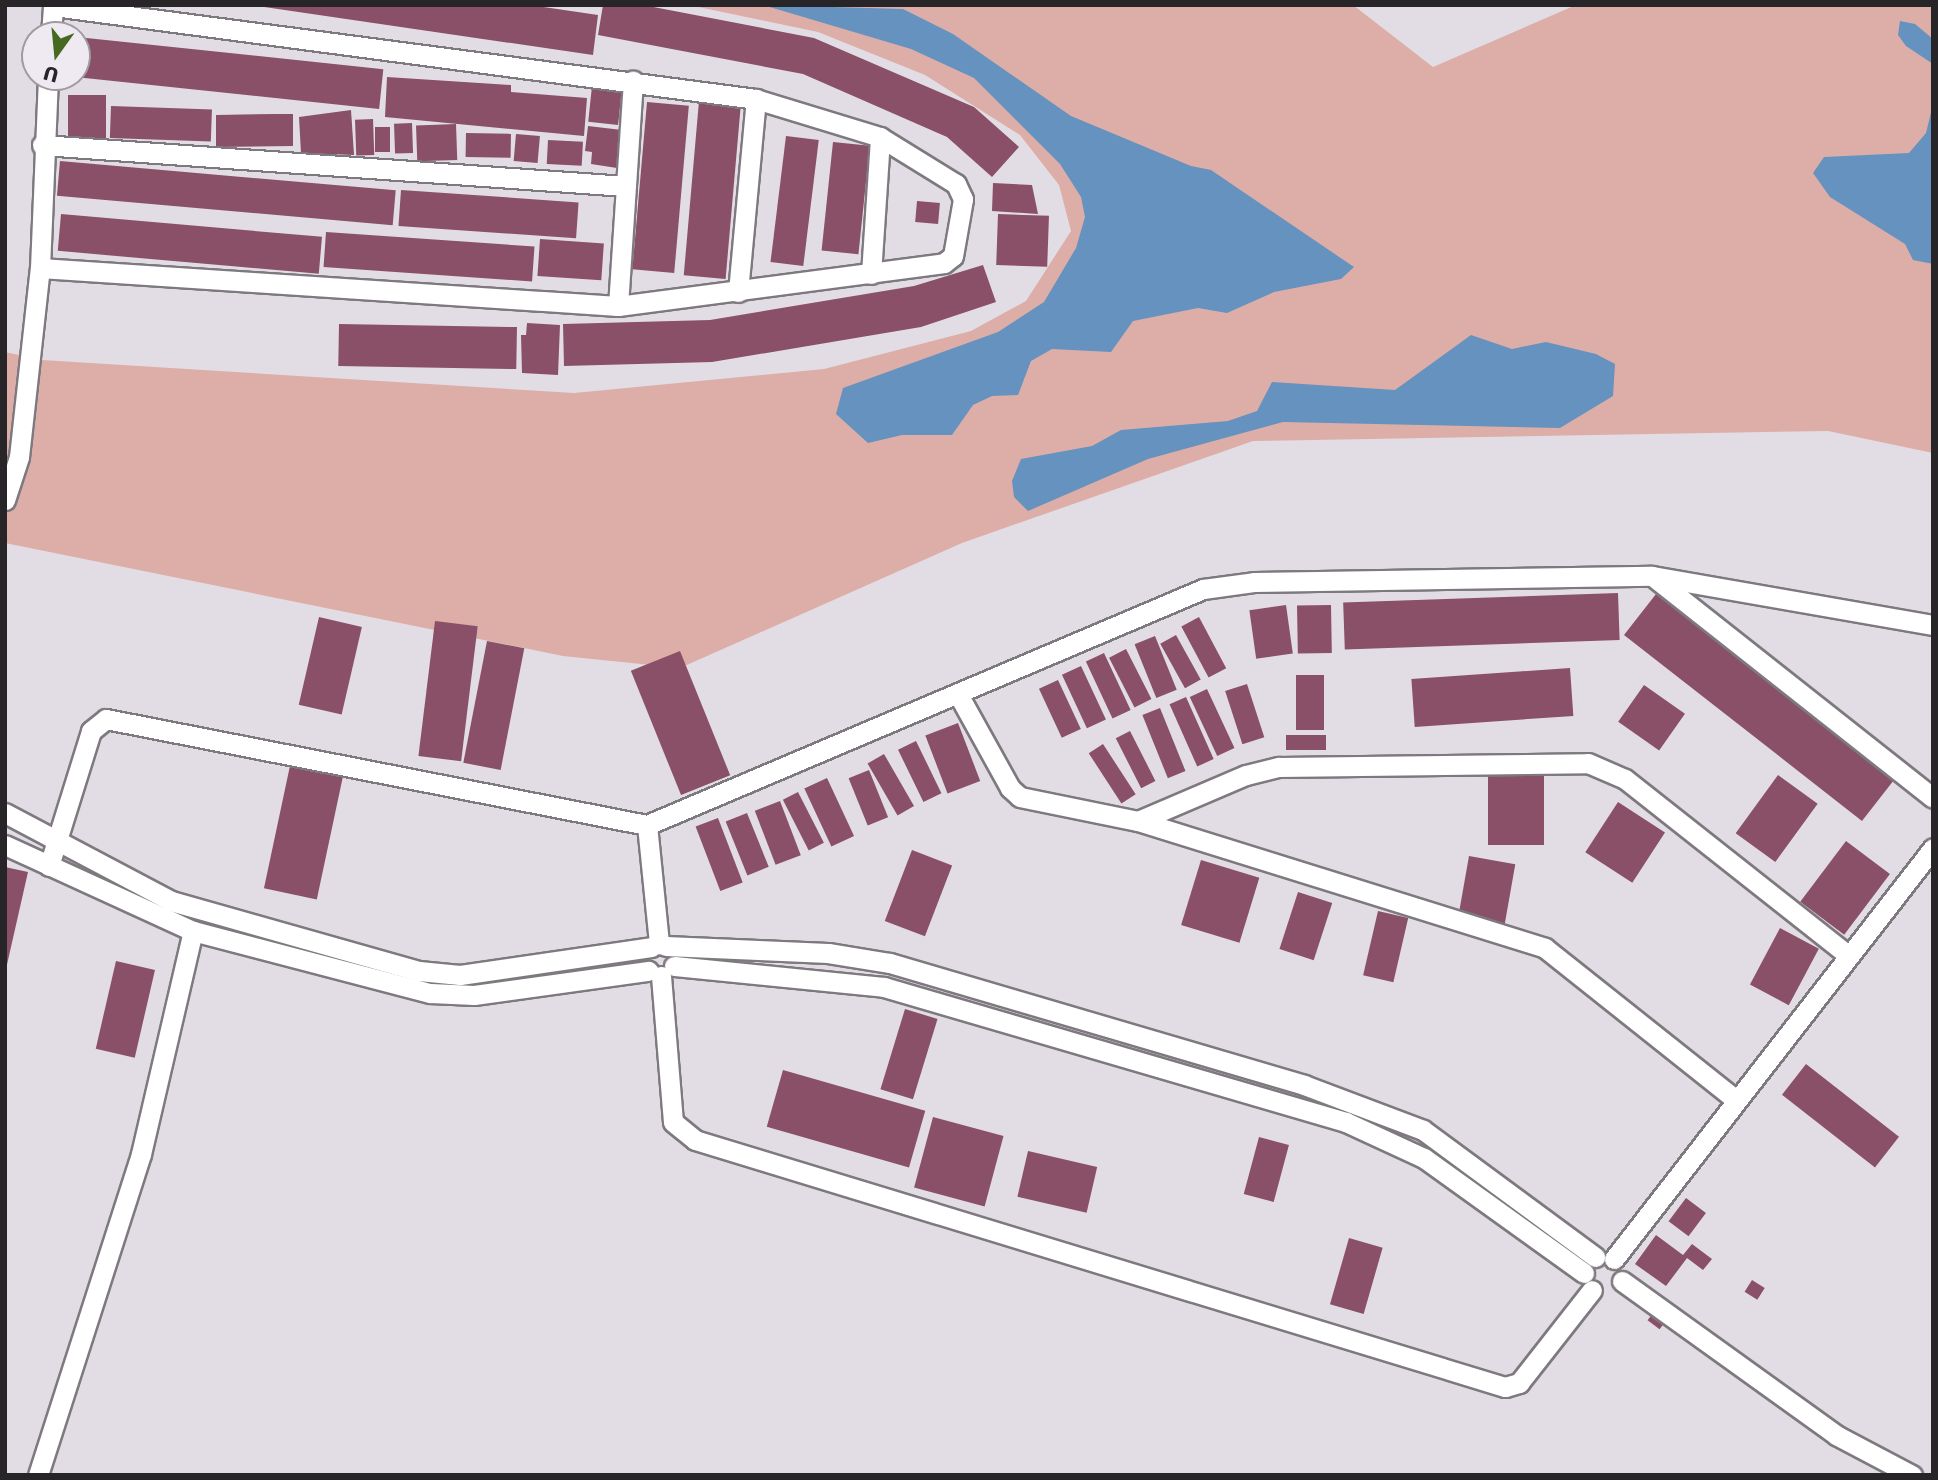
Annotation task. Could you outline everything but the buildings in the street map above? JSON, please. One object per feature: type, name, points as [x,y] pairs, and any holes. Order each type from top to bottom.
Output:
[{"type":"street","points":[[40,268],[618,306],[943,263],[953,256],[963,199],[956,184],[880,137],[756,99],[633,80],[53,6]]},
{"type":"street","points":[[618,306],[633,80]]},
{"type":"street","points":[[5,500],[19,457],[40,268],[42,145],[47,91]]},
{"type":"street","points":[[738,292],[756,99]]},
{"type":"street","points":[[871,274],[880,137]]},
{"type":"street","points":[[42,145],[626,186]]},
{"type":"street","points":[[1652,576],[1933,798]]},
{"type":"street","points":[[49,866],[91,731],[106,719],[647,825],[1203,589],[1254,582],[1652,576],[1933,625]]},
{"type":"street","points":[[958,694],[1010,789],[1020,797],[1138,821],[1545,948],[1736,1100]]},
{"type":"street","points":[[1138,821],[1246,775],[1279,767],[1587,763],[1625,779],[1848,955]]},
{"type":"street","points":[[5,813],[171,901],[419,971],[460,975],[658,946],[828,953],[890,963],[1304,1085],[1423,1130],[1597,1270],[1606,1294],[1622,1281]]},
{"type":"street","points":[[647,825],[658,946]]},
{"type":"street","points":[[5,845],[193,931],[430,993],[474,995],[661,971],[884,986],[1346,1122],[1392,1141],[1465,1184],[1597,1270],[1622,1281],[1836,1434],[1912,1475]]},
{"type":"street","points":[[658,946],[673,952],[661,971],[673,1122],[695,1140],[1505,1387],[1518,1383],[1597,1270],[1736,1100],[1933,848]]},
{"type":"street","points":[[38,1475],[141,1154],[193,931]]},
{"type":"street","points":[[658,946],[645,956],[661,971]]},
{"type":"street","points":[[1131,1059],[1138,1037]]},
{"type":"shaded area","points":[[689,5],[1353,5],[1433,67],[1576,5],[1933,5],[1933,453],[1828,431],[1253,441],[962,543],[680,668],[563,656],[5,543],[5,352],[42,360],[574,393],[824,369],[971,331],[1026,301],[1071,231],[1059,185],[1020,135],[925,75],[818,32]]},
{"type":"water","points":[[763,5],[903,9],[953,34],[1071,116],[1191,166],[1211,170],[1354,267],[1341,279],[1274,292],[1227,313],[1198,308],[1133,321],[1111,352],[1052,349],[1031,361],[1018,395],[992,396],[973,405],[952,435],[902,435],[868,443],[836,414],[843,388],[998,332],[1044,302],[1076,248],[1085,217],[1081,197],[1060,164],[974,78],[911,49]]},
{"type":"water","points":[[1900,21],[1915,24],[1933,39],[1933,64],[1906,46],[1898,35]]},
{"type":"water","points":[[1933,104],[1933,264],[1913,260],[1905,244],[1830,197],[1813,173],[1824,157],[1909,153],[1926,133]]},
{"type":"water","points":[[1471,335],[1512,349],[1546,342],[1596,354],[1615,364],[1613,396],[1560,428],[1283,422],[1148,459],[1028,511],[1014,497],[1012,481],[1021,459],[1092,446],[1121,430],[1228,421],[1257,411],[1272,382],[1395,390]]}]
